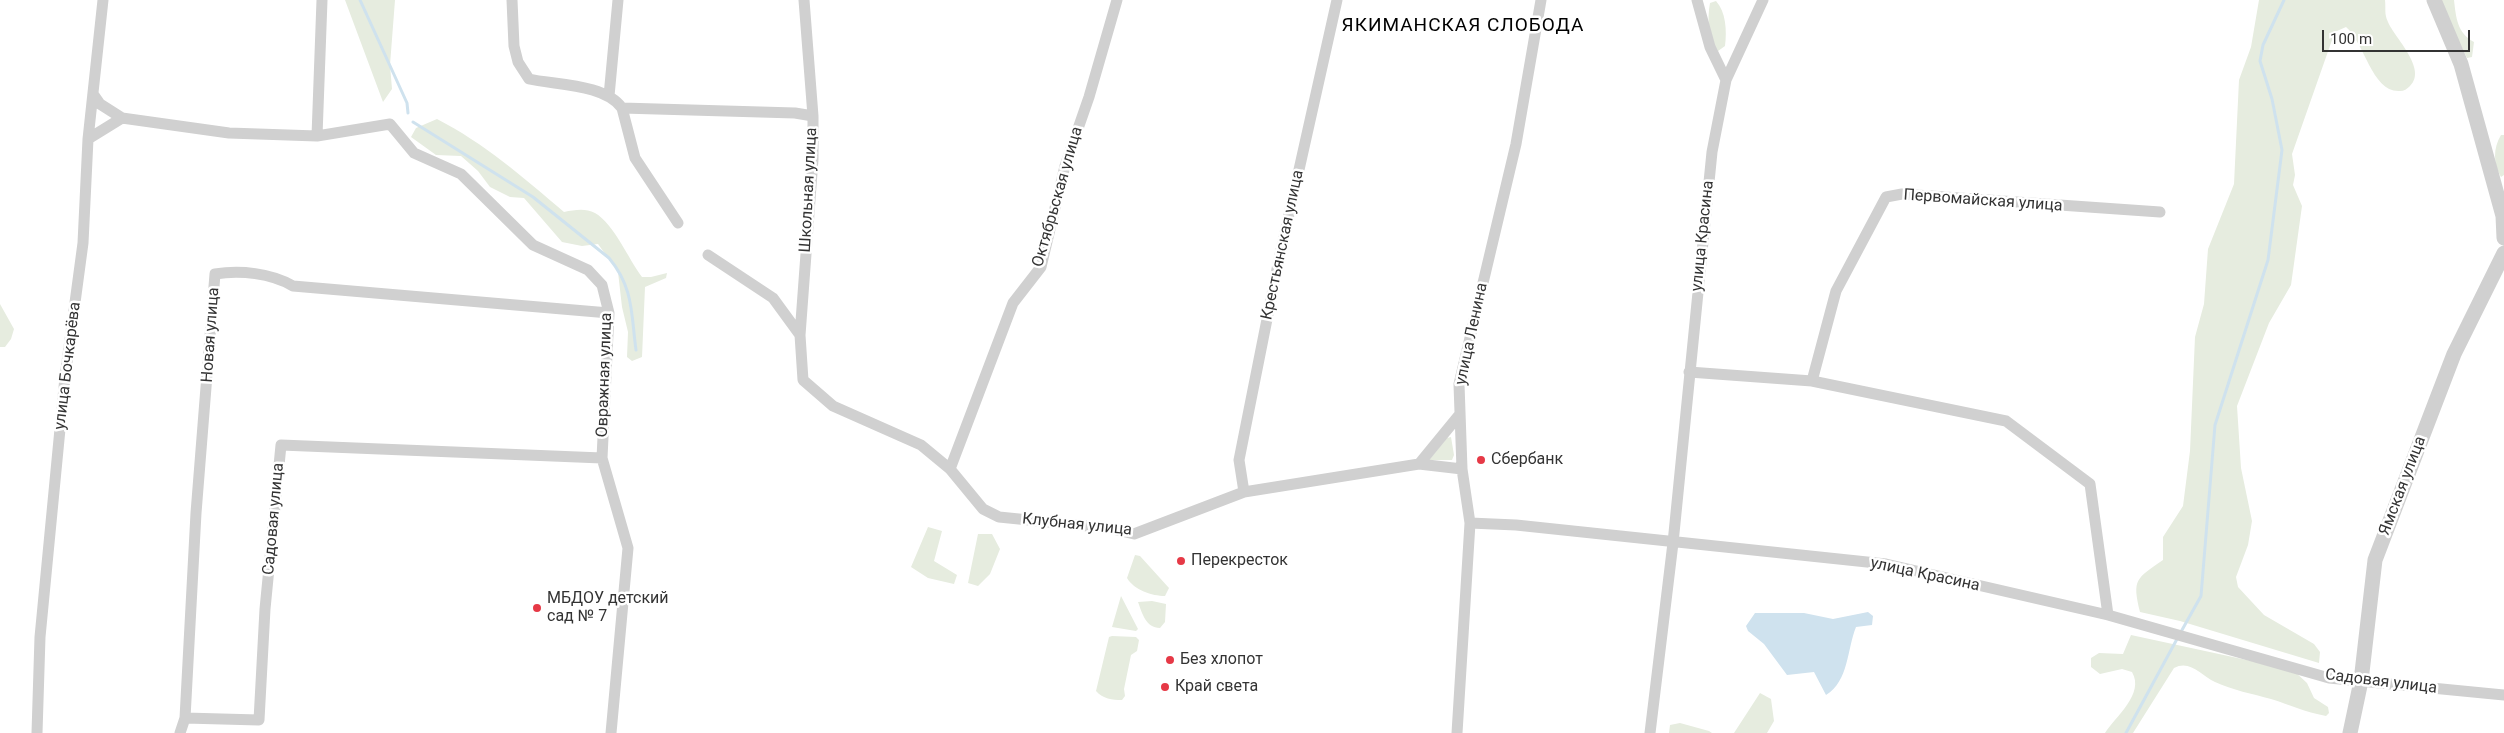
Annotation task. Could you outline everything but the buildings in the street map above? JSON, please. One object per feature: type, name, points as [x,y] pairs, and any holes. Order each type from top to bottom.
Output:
[{"type":"street","name":"улица Бочкарёва","points":[[37,733],[40,638],[65,377],[83,244],[88,139],[103,0]]},
{"type":"street","points":[[93,94],[100,104],[122,118],[230,133],[317,136],[322,0]]},
{"type":"street","points":[[512,0],[516,54],[518,62],[529,79],[553,84],[567,84],[609,96],[622,108],[635,158],[678,223]]},
{"type":"street","points":[[609,96],[618,0]]},
{"type":"street","name":"Школьная улица","points":[[803,380],[800,335],[813,159],[813,116],[804,0]]},
{"type":"street","name":"Октябрьская улица","points":[[950,469],[1013,303],[1041,267],[1065,166],[1117,0]]},
{"type":"street","name":"Крестьянская улица","points":[[1244,492],[1240,460],[1279,259],[1337,0]]},
{"type":"street","name":"улица Ленина","points":[[1457,733],[1470,524],[1462,469],[1459,384],[1516,144],[1541,0]]},
{"type":"street","points":[[1697,0],[1710,47],[1726,80]]},
{"type":"street","name":"улица Красина","points":[[1650,733],[1673,543],[1712,152],[1726,80],[1763,0]]},
{"type":"street","points":[[2434,0],[2461,64],[2503,216],[2504,238]]},
{"type":"street","points":[[622,108],[795,113],[813,116]]},
{"type":"street","points":[[88,139],[122,118]]},
{"type":"street","name":"Овражная улица","points":[[317,136],[390,124],[414,153],[461,174],[534,244],[588,270],[602,285],[609,313],[602,458],[628,548],[611,733]]},
{"type":"street","name":"Первомайская улица","points":[[1812,381],[1836,291],[1886,197],[1902,194],[2160,212]]},
{"type":"street","name":"Ямская улица","points":[[2350,733],[2362,681],[2375,560],[2454,354],[2504,253]]},
{"type":"street","points":[[708,255],[773,298],[800,335]]},
{"type":"street","name":"Новая улица","points":[[180,733],[185,718],[196,513],[216,274],[235,271],[285,281],[293,286],[609,313]]},
{"type":"street","points":[[1689,372],[1812,381],[2006,421],[2060,459],[2090,484],[2108,615]]},
{"type":"street","name":"Клубная улица","points":[[803,380],[833,406],[921,446],[950,469],[983,509],[999,517],[1108,528],[1134,534],[1244,492],[1419,464],[1462,469]]},
{"type":"street","points":[[1419,464],[1460,414]]},
{"type":"street","name":"Садовая улица","points":[[185,718],[259,720],[265,609],[281,445],[602,458]]},
{"type":"street","name":"улица Красина","points":[[1470,524],[1516,525],[1886,564],[2108,615],[2173,633]]},
{"type":"street","name":"Садовая улица","points":[[2173,633],[2329,678],[2504,695]]},
{"type":"shaded area","points":[[345,0],[395,0],[390,65],[392,89],[383,102]]},
{"type":"shaded area","points":[[2259,0],[2385,0],[2387,19],[2413,62],[2415,71],[2414,79],[2408,88],[2401,91],[2390,89],[2382,84],[2376,76],[2353,34],[2346,27],[2337,31],[2332,40],[2292,154],[2295,175],[2293,185],[2302,206],[2291,285],[2269,323],[2237,406],[2241,468],[2252,521],[2248,545],[2236,577],[2238,587],[2264,615],[2314,644],[2320,652],[2319,663],[2180,621],[2140,612],[2136,593],[2138,581],[2142,576],[2163,560],[2163,537],[2183,506],[2190,451],[2195,337],[2204,304],[2208,249],[2234,184],[2239,80],[2251,47]]},
{"type":"shaded area","points":[[2438,0],[2454,0],[2458,24],[2464,34],[2474,42],[2472,57],[2467,58]]},
{"type":"shaded area","points":[[1716,1],[1724,16],[1726,28],[1725,46],[1718,51],[1710,34],[1709,22],[1710,3]]},
{"type":"shaded area","points":[[437,119],[487,150],[564,212],[587,210],[602,218],[609,225],[642,277],[667,273],[666,278],[645,287],[642,357],[632,361],[627,357],[628,332],[622,307],[618,272],[598,244],[582,246],[562,242],[524,198],[510,197],[490,187],[478,171],[461,156],[436,155],[411,137],[416,128]]},
{"type":"shaded area","points":[[2501,135],[2504,135],[2504,175],[2501,177],[2496,167],[2495,151]]},
{"type":"shaded area","points":[[0,304],[14,329],[11,339],[5,347],[0,347]]},
{"type":"shaded area","points":[[1451,437],[1454,455],[1452,460],[1429,460],[1447,438]]},
{"type":"shaded area","points":[[928,527],[942,531],[934,561],[957,575],[954,584],[928,578],[911,567]]},
{"type":"shaded area","points":[[978,534],[992,534],[1000,549],[990,574],[978,586],[968,583]]},
{"type":"shaded area","points":[[1135,555],[1140,556],[1169,588],[1165,596],[1144,592],[1134,586],[1127,578]]},
{"type":"shaded area","points":[[1121,596],[1138,629],[1136,631],[1112,627]]},
{"type":"shaded area","points":[[1152,601],[1166,604],[1165,622],[1160,628],[1148,623],[1138,602]]},
{"type":"shaded area","points":[[2131,635],[2293,670],[2307,683],[2314,698],[2328,707],[2329,713],[2326,716],[2235,690],[2215,682],[2196,669],[2180,666],[2174,668],[2133,733],[2105,733],[2132,697],[2135,689],[2135,680],[2132,672],[2122,669],[2100,674],[2091,667],[2091,658],[2099,653],[2123,654]]},
{"type":"shaded area","points":[[1109,637],[1136,637],[1139,640],[1137,651],[1131,655],[1124,689],[1125,696],[1122,700],[1108,699],[1096,691]]},
{"type":"shaded area","points":[[1760,693],[1771,699],[1774,721],[1767,733],[1734,733]]},
{"type":"shaded area","points":[[1680,723],[1712,733],[1669,733],[1670,725]]},
{"type":"water","points":[[1868,612],[1873,616],[1872,625],[1856,627],[1843,673],[1834,689],[1826,695],[1814,672],[1787,675],[1764,644],[1748,631],[1746,626],[1755,613],[1804,613],[1833,619]]},
{"type":"waterway","points":[[360,0],[407,103],[408,113]]},
{"type":"waterway","points":[[2182,630],[2201,596],[2215,425],[2268,260],[2282,150],[2272,99],[2260,61],[2263,45],[2284,0]]},
{"type":"waterway","points":[[413,122],[533,197],[609,258],[617,269],[627,291],[632,313],[636,350]]},
{"type":"waterway","points":[[2126,733],[2177,639]]},
{"type":"place","name":"Сбербанк","points":[[1481,460]]},
{"type":"place","name":"Перекресток","points":[[1181,561]]},
{"type":"place","name":"МБДОУ детский сад № 7","points":[[537,608]]},
{"type":"place","name":"Без хлопот","points":[[1170,660]]},
{"type":"place","name":"Край света","points":[[1165,687]]},
{"type":"district","name":"ЯКИМАНСКАЯ СЛОБОДА","points":[[1463,26]]}]
